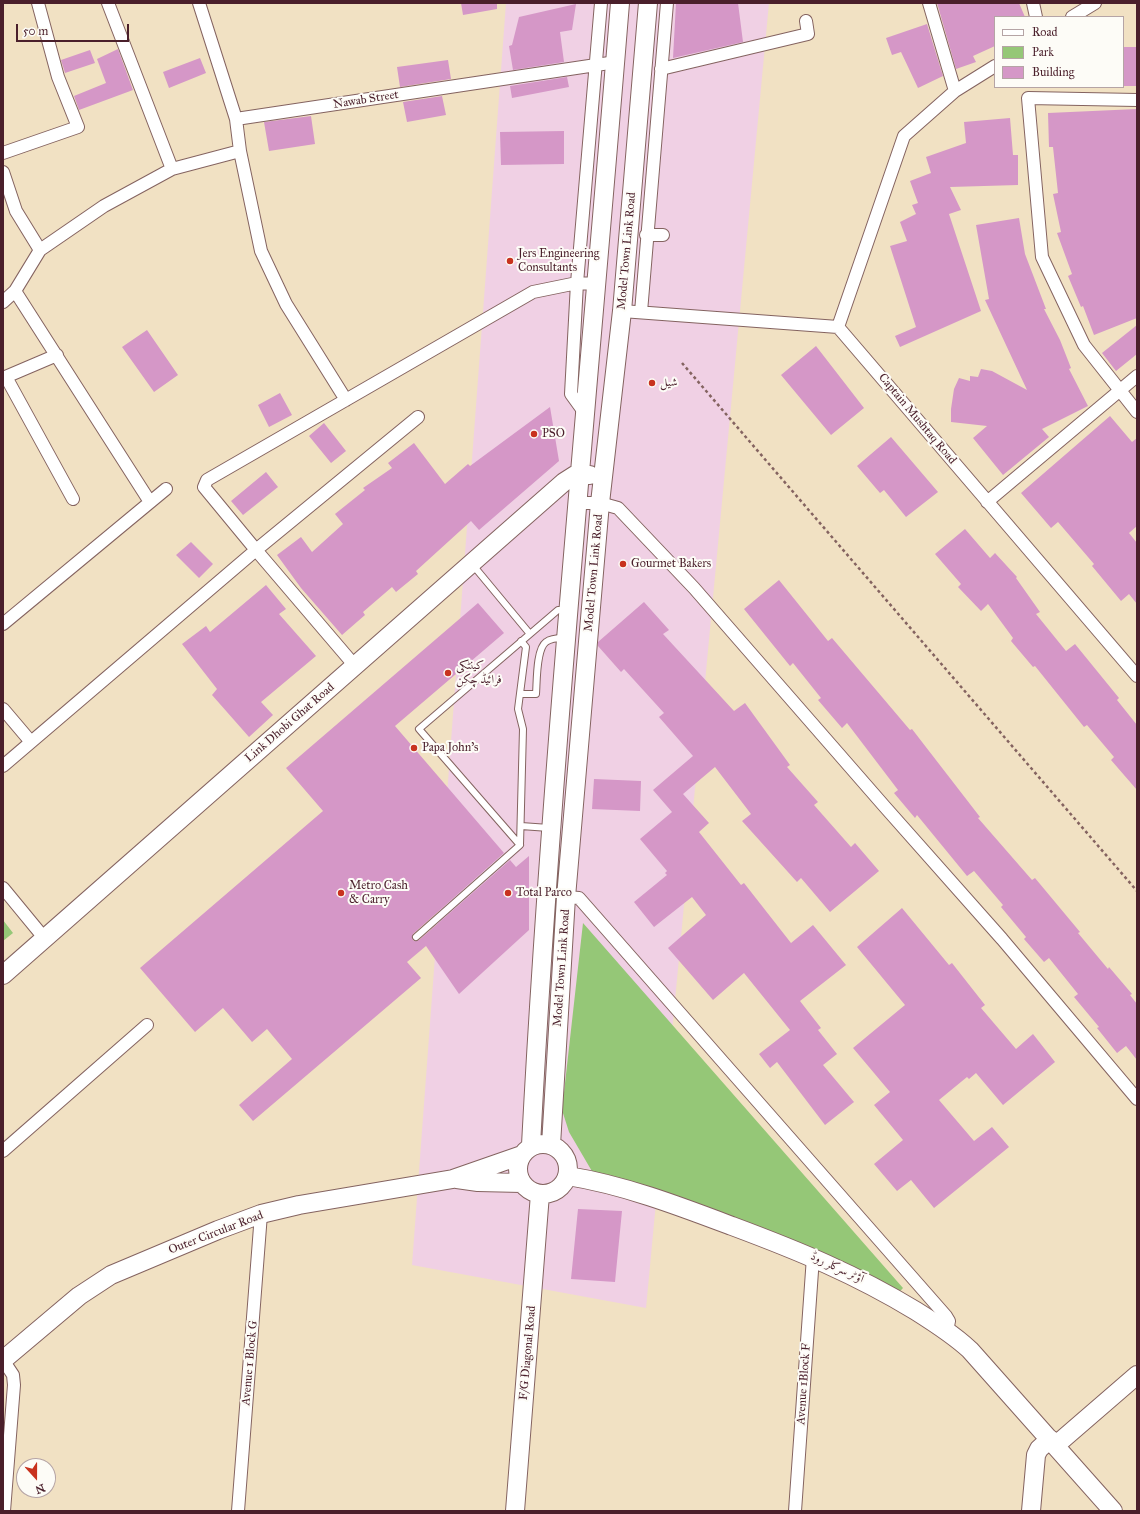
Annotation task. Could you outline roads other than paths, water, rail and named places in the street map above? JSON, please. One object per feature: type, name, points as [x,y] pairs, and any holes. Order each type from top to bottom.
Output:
[{"type":"street","points":[[3,153],[78,127],[58,77],[38,3]]},
{"type":"street","points":[[108,3],[172,169]]},
{"type":"street","points":[[199,3],[236,119],[240,151],[261,251],[286,304],[346,400]]},
{"type":"street","points":[[584,412],[571,394],[577,283],[601,3]]},
{"type":"street","name":"Model Town Link Road","points":[[527,1150],[584,412],[597,284],[620,3]]},
{"type":"street","name":"Model Town Link Road","points":[[551,1145],[566,897],[600,503],[622,311],[648,3]]},
{"type":"street","points":[[641,312],[646,235],[667,3]]},
{"type":"street","points":[[929,3],[955,91]]},
{"type":"street","points":[[1033,3],[1036,16]]},
{"type":"street","points":[[1074,16],[1095,3]]},
{"type":"street","points":[[661,69],[808,34],[806,21]]},
{"type":"street","name":"Nawab Street","points":[[236,119],[616,62]]},
{"type":"street","points":[[622,311],[838,326],[904,136],[955,91],[994,67]]},
{"type":"street","points":[[1137,100],[1028,98],[1042,257],[1084,345],[1137,412]]},
{"type":"street","points":[[3,302],[15,291],[40,250],[104,206],[172,169],[240,151]]},
{"type":"street","points":[[3,172],[16,211],[40,250]]},
{"type":"street","points":[[646,235],[664,235]]},
{"type":"street","points":[[355,666],[204,487],[207,480],[533,292],[577,283],[597,284]]},
{"type":"street","points":[[15,291],[150,502]]},
{"type":"street","name":"Captain Mushtaq Road","points":[[838,326],[1137,676]]},
{"type":"street","points":[[56,354],[4,377],[73,499]]},
{"type":"street","points":[[987,502],[1137,376]]},
{"type":"street","points":[[3,766],[256,550],[418,417]]},
{"type":"street","name":"Link Dhobi Ghat Road","points":[[3,975],[564,482],[575,475],[580,475]]},
{"type":"street","points":[[580,475],[604,476]]},
{"type":"street","points":[[3,624],[166,490]]},
{"type":"street","points":[[577,504],[600,503],[618,508],[694,588],[885,808],[1002,939],[1137,1099]]},
{"type":"street","points":[[3,709],[31,742]]},
{"type":"street","points":[[3,888],[45,939]]},
{"type":"street","points":[[566,897],[579,898],[946,1316],[949,1321],[947,1331]]},
{"type":"street","points":[[3,1151],[147,1025]]},
{"type":"street","points":[[551,1145],[559,1149],[566,1157],[569,1166],[568,1176],[562,1186],[552,1193],[540,1194],[527,1188],[522,1183],[518,1169],[527,1150],[551,1145]]},
{"type":"street","name":"Outer Circular Road","points":[[4,1357],[79,1296],[112,1275],[153,1256],[262,1214],[299,1205],[453,1179],[527,1150]]},
{"type":"street","name":"آؤٹر سرکلر روڈ","points":[[568,1176],[595,1180],[699,1213],[813,1257],[864,1281],[947,1331],[970,1350],[1113,1511]]},
{"type":"street","name":"Outer Circular Road","points":[[453,1179],[478,1182],[522,1183]]},
{"type":"street","name":"F/G Diagonal Road","points":[[515,1511],[540,1194]]},
{"type":"street","name":"Avenue 1 Block G","points":[[238,1511],[262,1214]]},
{"type":"street","name":"Avenue 1Block F","points":[[795,1511],[813,1257]]},
{"type":"street","points":[[4,1357],[13,1375],[14,1385],[4,1511]]},
{"type":"street","points":[[1031,1511],[1036,1454],[1039,1449],[1053,1442],[1137,1375]]},
{"type":"lane","points":[[471,563],[530,634]]},
{"type":"lane","points":[[520,845],[419,729],[558,610],[568,610]]},
{"type":"lane","points":[[520,694],[536,694],[540,648],[546,642],[554,638],[566,638]]},
{"type":"lane","points":[[416,937],[520,845],[523,729],[518,709],[526,647],[521,641]]},
{"type":"lane","points":[[520,826],[551,828]]},
{"type":"place","name":"Jers Engineering Consultants","points":[[510,261]]},
{"type":"place","name":"شیل","points":[[652,383]]},
{"type":"place","name":"PSO","points":[[534,434]]},
{"type":"place","name":"Gourmet Bakers","points":[[623,564]]},
{"type":"place","name":"کینٹکی فرائیڈ چکن","points":[[448,673]]},
{"type":"place","name":"Papa John's","points":[[414,748]]},
{"type":"place","name":"Metro Cash & Carry","points":[[341,893]]},
{"type":"place","name":"Total Parco","points":[[508,893]]}]
